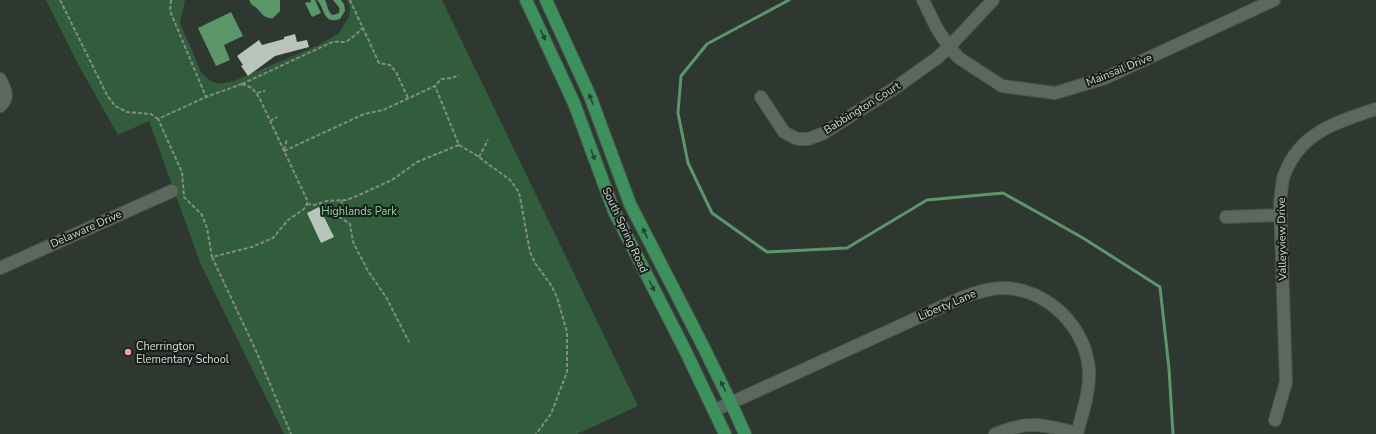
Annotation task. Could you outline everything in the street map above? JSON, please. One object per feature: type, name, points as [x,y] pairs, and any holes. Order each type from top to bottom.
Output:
[{"type":"main road","name":"South Spring Road","points":[[526,0],[574,103],[614,211],[715,410],[725,434]]},
{"type":"main road","name":"South Spring Road","points":[[546,0],[590,96],[630,204],[731,403],[745,434]]},
{"type":"street","name":"Mainsail Drive","points":[[923,0],[936,27],[949,47],[959,58],[1002,86],[1055,93],[1105,78],[1274,0]]},
{"type":"street","name":"Babbington Court","points":[[761,96],[784,132],[796,145],[822,134],[895,88],[949,47],[992,0]]},
{"type":"street","points":[[0,79],[6,91],[6,98],[0,106]]},
{"type":"street","name":"Valleyview Drive","points":[[1275,420],[1286,382],[1280,200],[1284,174],[1296,151],[1313,135],[1334,123],[1376,109]]},
{"type":"street","name":"Delaware Drive","points":[[0,268],[172,191]]},
{"type":"street","points":[[1226,217],[1281,215]]},
{"type":"street","name":"Liberty Lane","points":[[715,410],[961,298],[988,289],[1003,288],[1021,291],[1045,300],[1058,309],[1080,337],[1087,359],[1089,382],[1077,434]]},
{"type":"street","points":[[995,434],[1014,427],[1032,425],[1077,434]]},
{"type":"path","points":[[60,0],[107,95],[115,106],[127,112],[151,114],[158,119],[182,172],[184,197],[202,215],[208,228],[212,257],[257,353],[291,434]]},
{"type":"path","points":[[171,0],[170,11],[206,97]]},
{"type":"path","points":[[350,0],[379,63],[390,65],[396,72],[408,98]]},
{"type":"path","points":[[158,119],[206,97],[242,84],[330,43],[349,40],[363,28]]},
{"type":"path","points":[[284,151],[364,114],[382,110],[434,86],[441,79],[452,78],[459,75]]},
{"type":"path","points":[[212,257],[252,247],[273,238],[288,220],[304,209],[307,204],[307,200],[256,93],[249,86],[242,84]]},
{"type":"path","points":[[434,86],[458,145],[510,180],[519,192],[530,252],[535,263],[551,285],[557,297],[567,332],[567,372],[551,414],[536,434]]},
{"type":"path","points":[[256,93],[265,91]]},
{"type":"path","points":[[270,120],[277,118]]},
{"type":"path","points":[[284,151],[287,139]]},
{"type":"path","points":[[479,158],[488,140]]},
{"type":"path","points":[[307,204],[343,200],[357,196],[392,180],[417,162],[458,145]]},
{"type":"path","points":[[335,214],[343,200]]},
{"type":"path","points":[[319,203],[350,224],[353,242],[368,271],[386,297],[409,342]]},
{"type":"green space","name":"Highlands Park","points":[[46,0],[185,0],[180,23],[202,74],[218,84],[234,81],[321,44],[339,33],[349,17],[350,7],[347,0],[442,0],[638,406],[577,434],[284,434],[201,265],[149,121],[118,135],[79,66]]},
{"type":"shaded area","points":[[249,0],[280,0],[280,11],[273,18],[266,17],[252,5]]},
{"type":"shaded area","points":[[311,0],[315,0],[321,13],[312,17],[305,3],[310,3]]},
{"type":"shaded area","points":[[317,0],[325,0],[331,14],[333,15],[339,13],[339,7],[333,0],[341,0],[344,4],[345,11],[340,19],[330,20],[325,15],[320,3]]},
{"type":"shaded area","points":[[231,12],[243,36],[224,45],[230,60],[216,66],[198,28]]},
{"type":"building","points":[[295,34],[297,42],[307,40],[309,47],[275,56],[248,76],[241,66],[243,65],[237,56],[259,40],[262,45],[284,39],[284,37]]},
{"type":"building","points":[[319,207],[334,237],[321,243],[307,213]]},
{"type":"waterway","points":[[789,0],[707,44],[681,76],[678,113],[688,163],[712,213],[767,252],[847,248],[927,200],[1003,193],[1083,238],[1160,287],[1169,369],[1173,434]]},
{"type":"place","name":"Cherrington Elementary School","points":[[128,352]]}]
